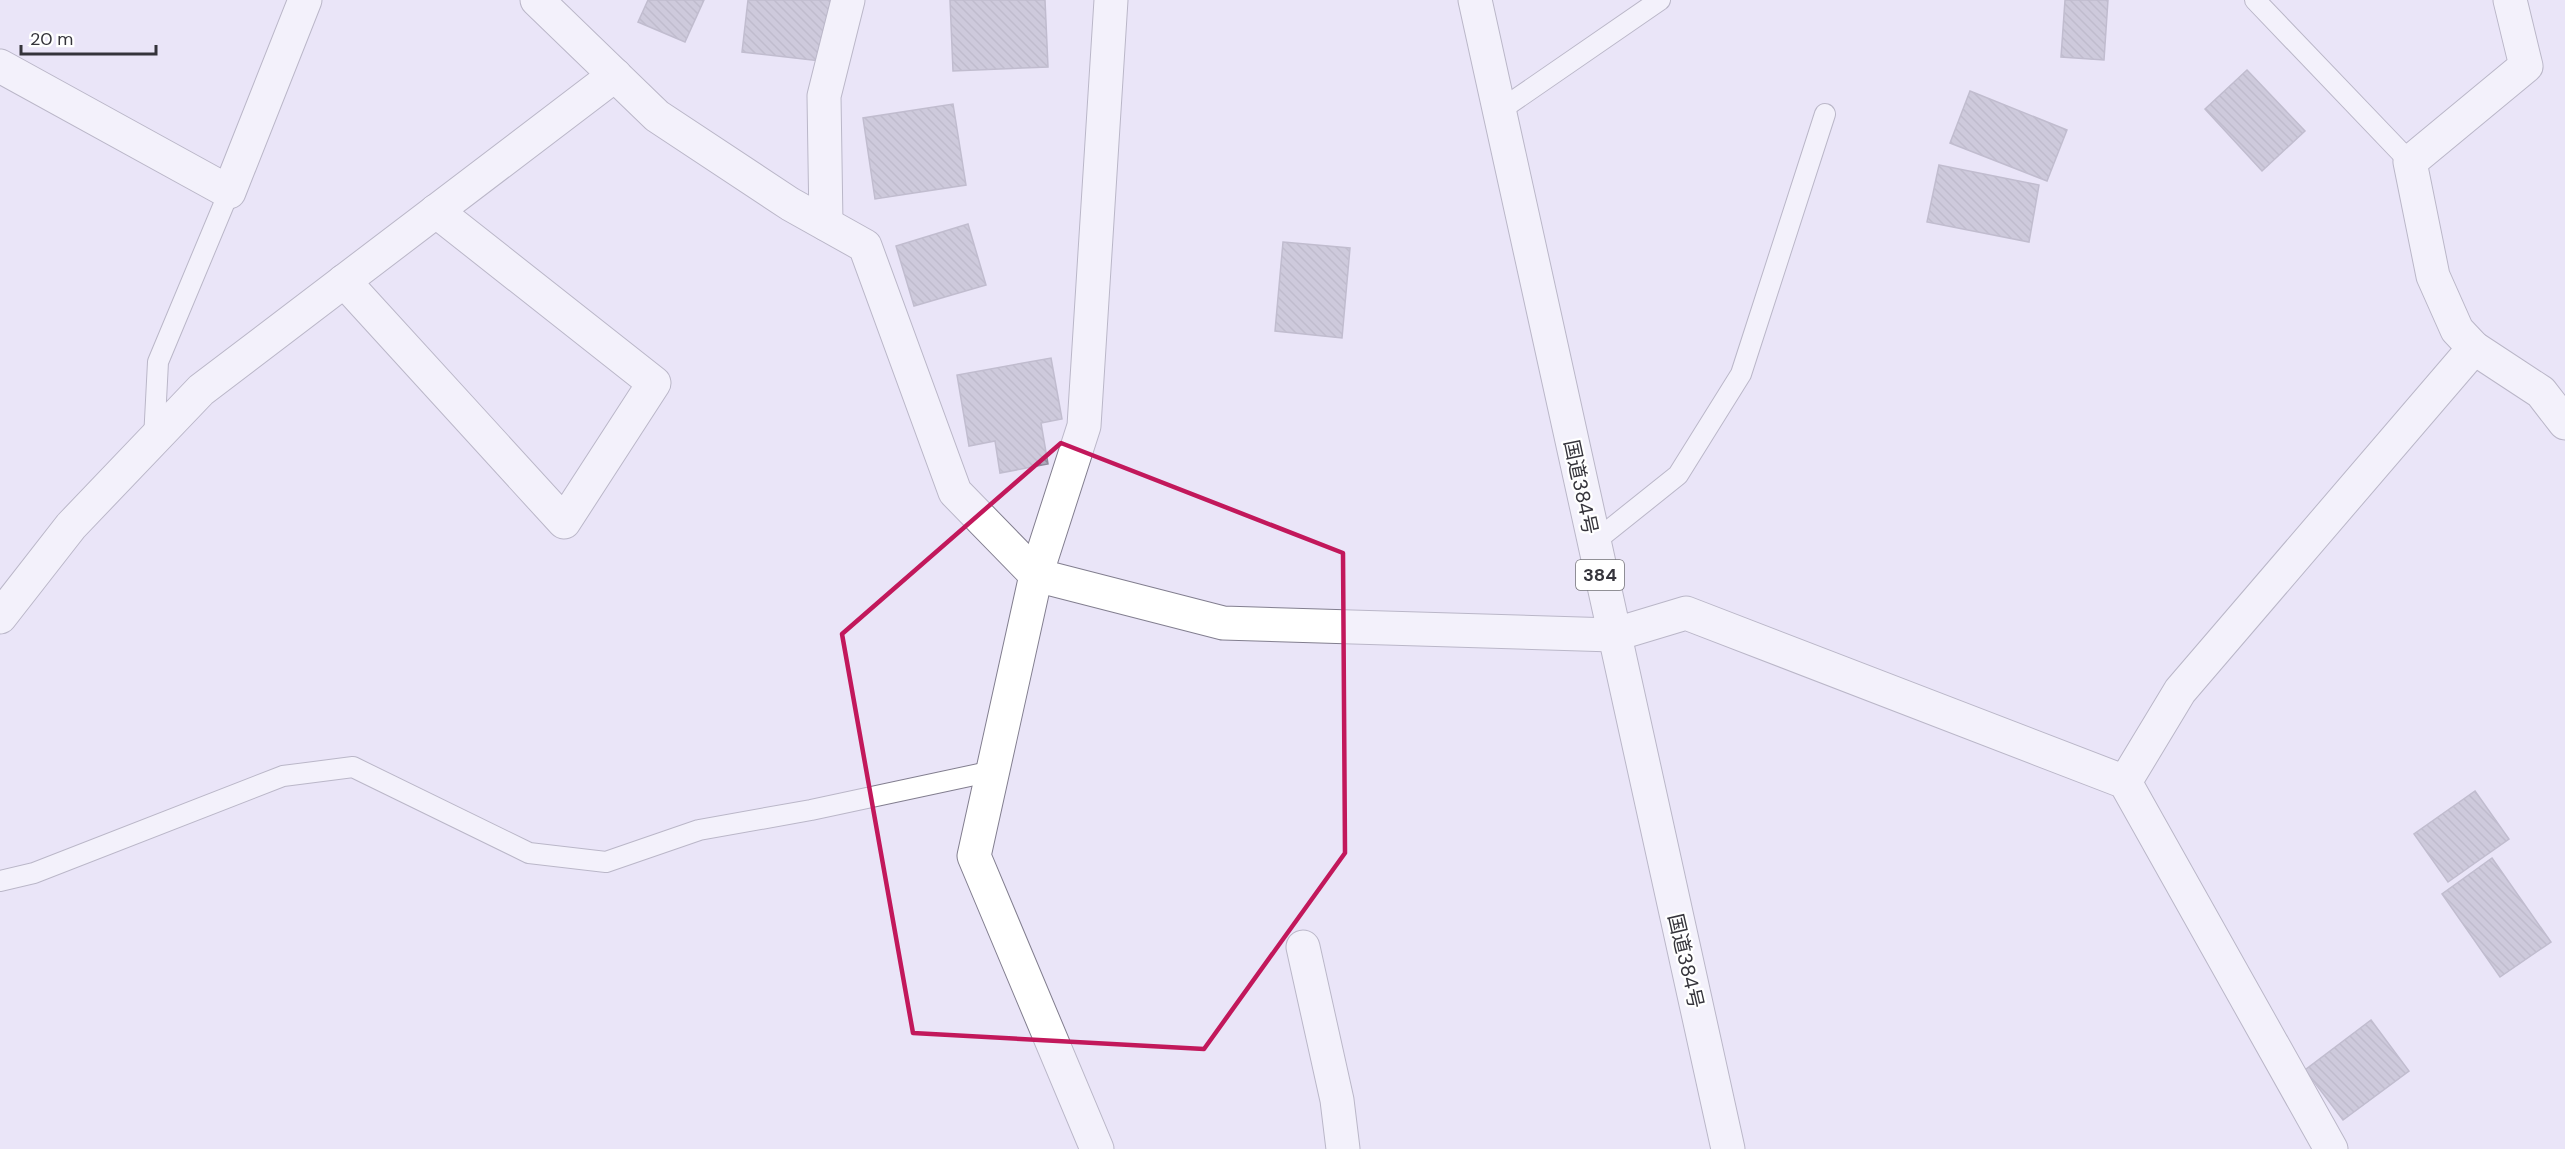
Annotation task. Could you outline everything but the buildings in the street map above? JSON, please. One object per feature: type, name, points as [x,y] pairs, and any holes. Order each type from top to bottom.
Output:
[{"type":"main road","points":[[0,66],[229,192],[305,0]]},
{"type":"main road","points":[[537,0],[657,116],[790,204],[865,246],[955,492],[1036,575],[1223,623],[1613,635],[1686,613],[2125,782],[2331,1149]]},
{"type":"main road","points":[[826,224],[824,96],[848,0]]},
{"type":"main road","points":[[1097,1149],[974,856],[1036,575],[1084,426],[1111,0]]},
{"type":"main road","name":"国道384号","points":[[1475,0],[1728,1149]]},
{"type":"main road","points":[[2510,0],[2526,66],[2410,162],[2433,276],[2457,330],[2474,348],[2541,392],[2565,423]]},
{"type":"main road","points":[[0,617],[71,526],[201,390],[615,75]]},
{"type":"main road","points":[[344,281],[564,522],[654,383],[436,211]]},
{"type":"main road","points":[[2125,782],[2180,691],[2474,348]]},
{"type":"main road","points":[[1303,947],[1337,1100],[1343,1149]]},
{"type":"lane","points":[[1499,111],[1660,0]]},
{"type":"lane","points":[[2255,0],[2410,162]]},
{"type":"lane","points":[[1593,543],[1678,475],[1741,374],[1825,114]]},
{"type":"lane","points":[[154,439],[158,362],[229,192]]},
{"type":"lane","points":[[0,881],[34,873],[283,776],[353,767],[529,853],[606,862],[699,830],[811,810],[993,771]]},
{"type":"highlighted area","points":[[1061,443],[1343,553],[1345,853],[1204,1049],[913,1033],[842,634]]}]
